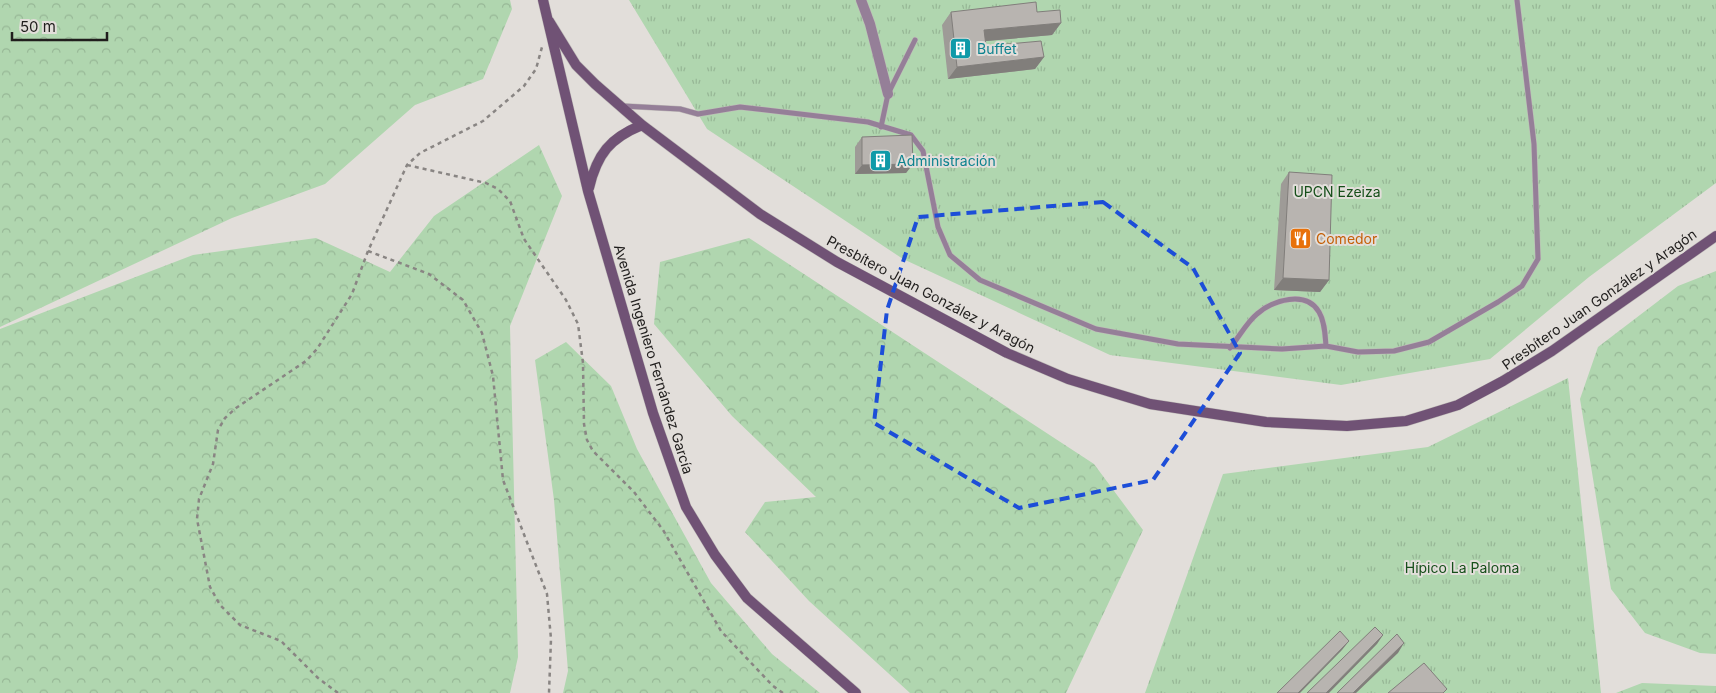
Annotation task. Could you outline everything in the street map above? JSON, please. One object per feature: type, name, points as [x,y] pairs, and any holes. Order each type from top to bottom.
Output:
[{"type":"street","name":"Avenida Ingeniero Fernández García","points":[[543,0],[588,191],[653,413],[686,507],[715,555],[747,598],[856,693]]},
{"type":"street","points":[[861,0],[870,24],[888,94]]},
{"type":"street","name":"Presbítero Juan González y Aragón","points":[[549,21],[576,65],[620,106],[760,214],[837,262],[1007,353],[1068,379],[1150,404],[1266,422],[1347,426],[1406,421],[1458,405],[1503,381],[1552,351],[1716,236]]},
{"type":"street","points":[[588,191],[594,168],[606,148],[624,132],[642,124]]},
{"type":"lane","points":[[620,106],[680,109],[698,114],[740,107],[868,122],[911,135],[923,151],[938,227],[950,255],[980,280],[1096,329],[1178,344],[1282,349],[1326,346],[1358,352],[1394,352],[1429,342],[1459,326],[1522,286],[1538,259],[1534,144],[1517,0]]},
{"type":"lane","points":[[881,126],[888,94],[915,40]]},
{"type":"lane","points":[[1230,348],[1256,314],[1278,301],[1301,299],[1314,305],[1320,313],[1326,346]]},
{"type":"path","points":[[338,693],[318,678],[281,641],[240,625],[220,605],[210,587],[197,519],[199,499],[213,464],[218,430],[225,418],[236,408],[306,361],[317,349],[352,294],[368,251],[407,165],[420,153],[483,121],[524,86],[536,69],[543,45]]},
{"type":"path","points":[[407,165],[486,183],[498,189],[510,201],[524,239],[566,300],[578,324],[583,363],[584,424],[587,440],[593,451],[634,492],[663,530],[721,631],[773,686],[783,693]]},
{"type":"path","points":[[368,251],[429,274],[463,300],[482,333],[493,376],[503,480],[546,594],[551,639],[549,693]]},
{"type":"highlighted area","points":[[1103,202],[1193,268],[1240,353],[1153,480],[1019,508],[874,423],[887,310],[918,217]]},
{"type":"green space","points":[[0,0],[510,0],[512,9],[483,79],[415,105],[325,184],[232,218],[0,327]]},
{"type":"green space","name":"UPCN Ezeiza","points":[[629,0],[1716,0],[1716,183],[1589,277],[1490,359],[1341,385],[1110,355],[903,259],[707,129]]},
{"type":"green space","points":[[539,145],[562,196],[510,326],[518,657],[510,693],[0,693],[0,329],[193,255],[316,238],[390,272],[434,216]]},
{"type":"green space","points":[[749,238],[1094,464],[1143,530],[1066,693],[910,693],[809,601],[745,532],[765,502],[816,497],[732,416],[654,324],[660,262]]},
{"type":"green space","points":[[1716,271],[1716,654],[1700,653],[1645,633],[1611,589],[1580,399],[1598,347],[1678,286]]},
{"type":"green space","points":[[566,342],[611,386],[637,449],[711,583],[772,654],[820,693],[563,693],[568,671],[554,500],[535,360]]},
{"type":"green space","name":"Hípico La Paloma","points":[[1568,378],[1601,693],[1145,693],[1223,474],[1428,447]]},
{"type":"green space","points":[[1642,683],[1716,686],[1716,693],[1616,693]]},
{"type":"building","points":[[1036,2],[1037,12],[1060,10],[1061,23],[984,30],[986,46],[1041,41],[1044,57],[957,67],[951,12]]},
{"type":"building","points":[[912,135],[913,164],[862,165],[862,137]]},
{"type":"building","name":"Comedor","points":[[1289,172],[1332,175],[1329,280],[1283,278]]},
{"type":"building","points":[[1375,627],[1383,635],[1326,693],[1307,693]]},
{"type":"building","points":[[1340,631],[1349,641],[1298,693],[1277,693]]},
{"type":"building","points":[[1397,634],[1404,643],[1353,693],[1337,693]]},
{"type":"building","points":[[1424,663],[1447,689],[1443,693],[1388,693]]},
{"type":"place","name":"Buffet","points":[[961,48]]},
{"type":"place","name":"Administración","points":[[881,160]]},
{"type":"place","name":"Comedor","points":[[1300,238]]}]
